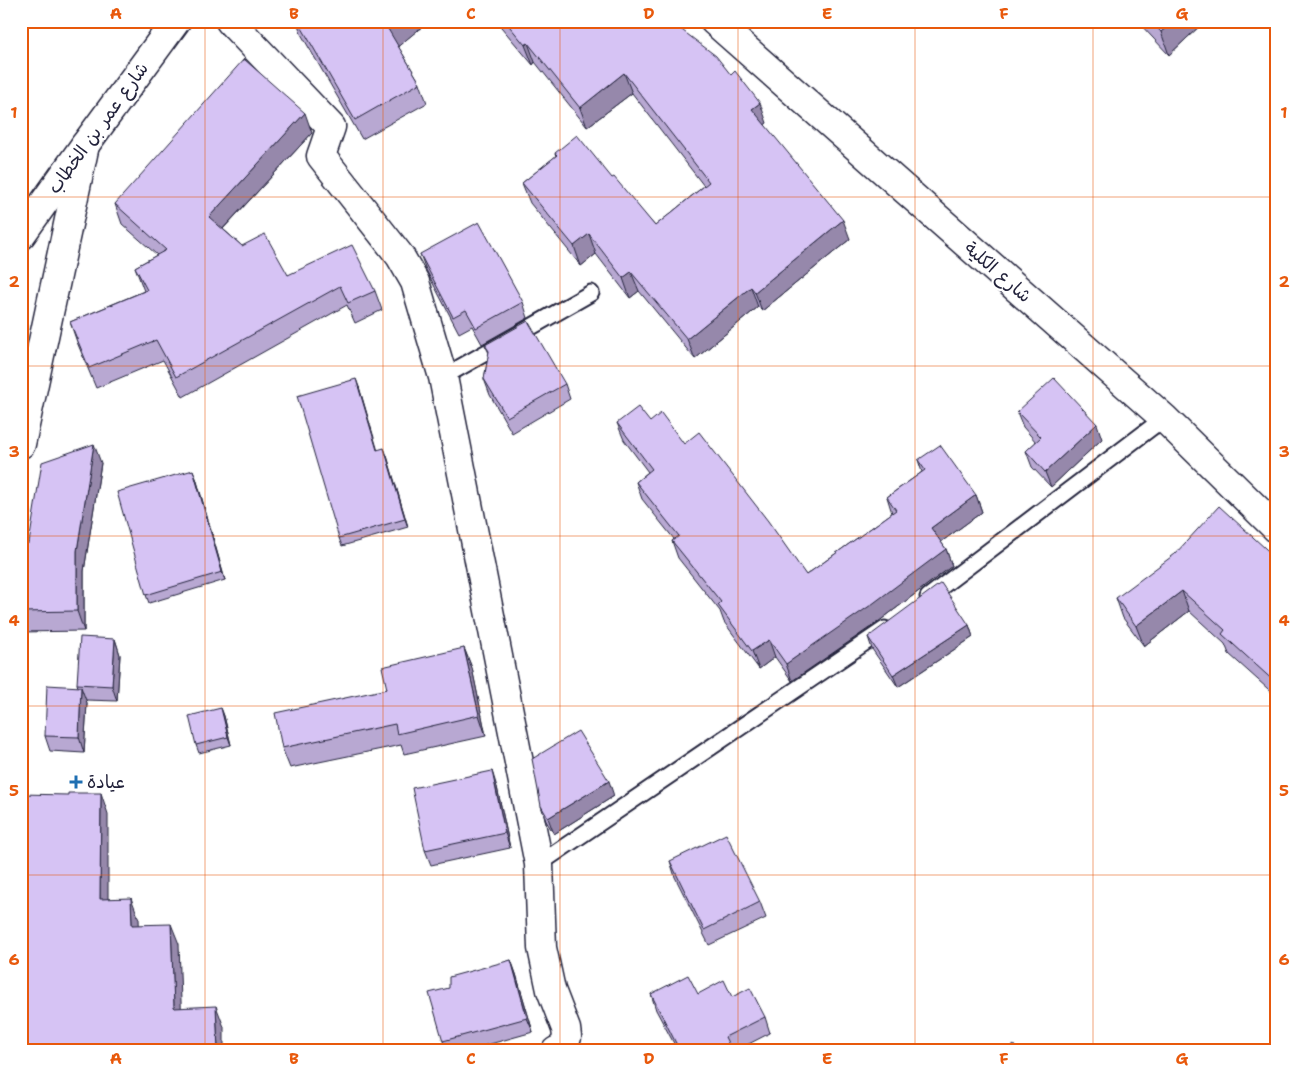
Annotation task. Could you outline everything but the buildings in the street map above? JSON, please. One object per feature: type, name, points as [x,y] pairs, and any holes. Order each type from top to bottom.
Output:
[{"type":"street","name":"شارع عمر بن الخطاب","points":[[21,235],[84,145],[176,21]]},
{"type":"street","points":[[230,21],[331,127],[321,156],[400,256],[416,282],[443,377],[539,864],[542,948],[551,990],[566,1029],[567,1037],[564,1047],[556,1051]]},
{"type":"street","name":"شارع الكلية","points":[[714,21],[1164,418],[1277,529]]},
{"type":"street","points":[[21,444],[84,145]]},
{"type":"lane","points":[[443,377],[591,293]]},
{"type":"lane","points":[[914,607],[1164,418]]},
{"type":"lane","points":[[539,864],[899,619]]},
{"type":"place","name":"عيادة","points":[[76,782]]}]
